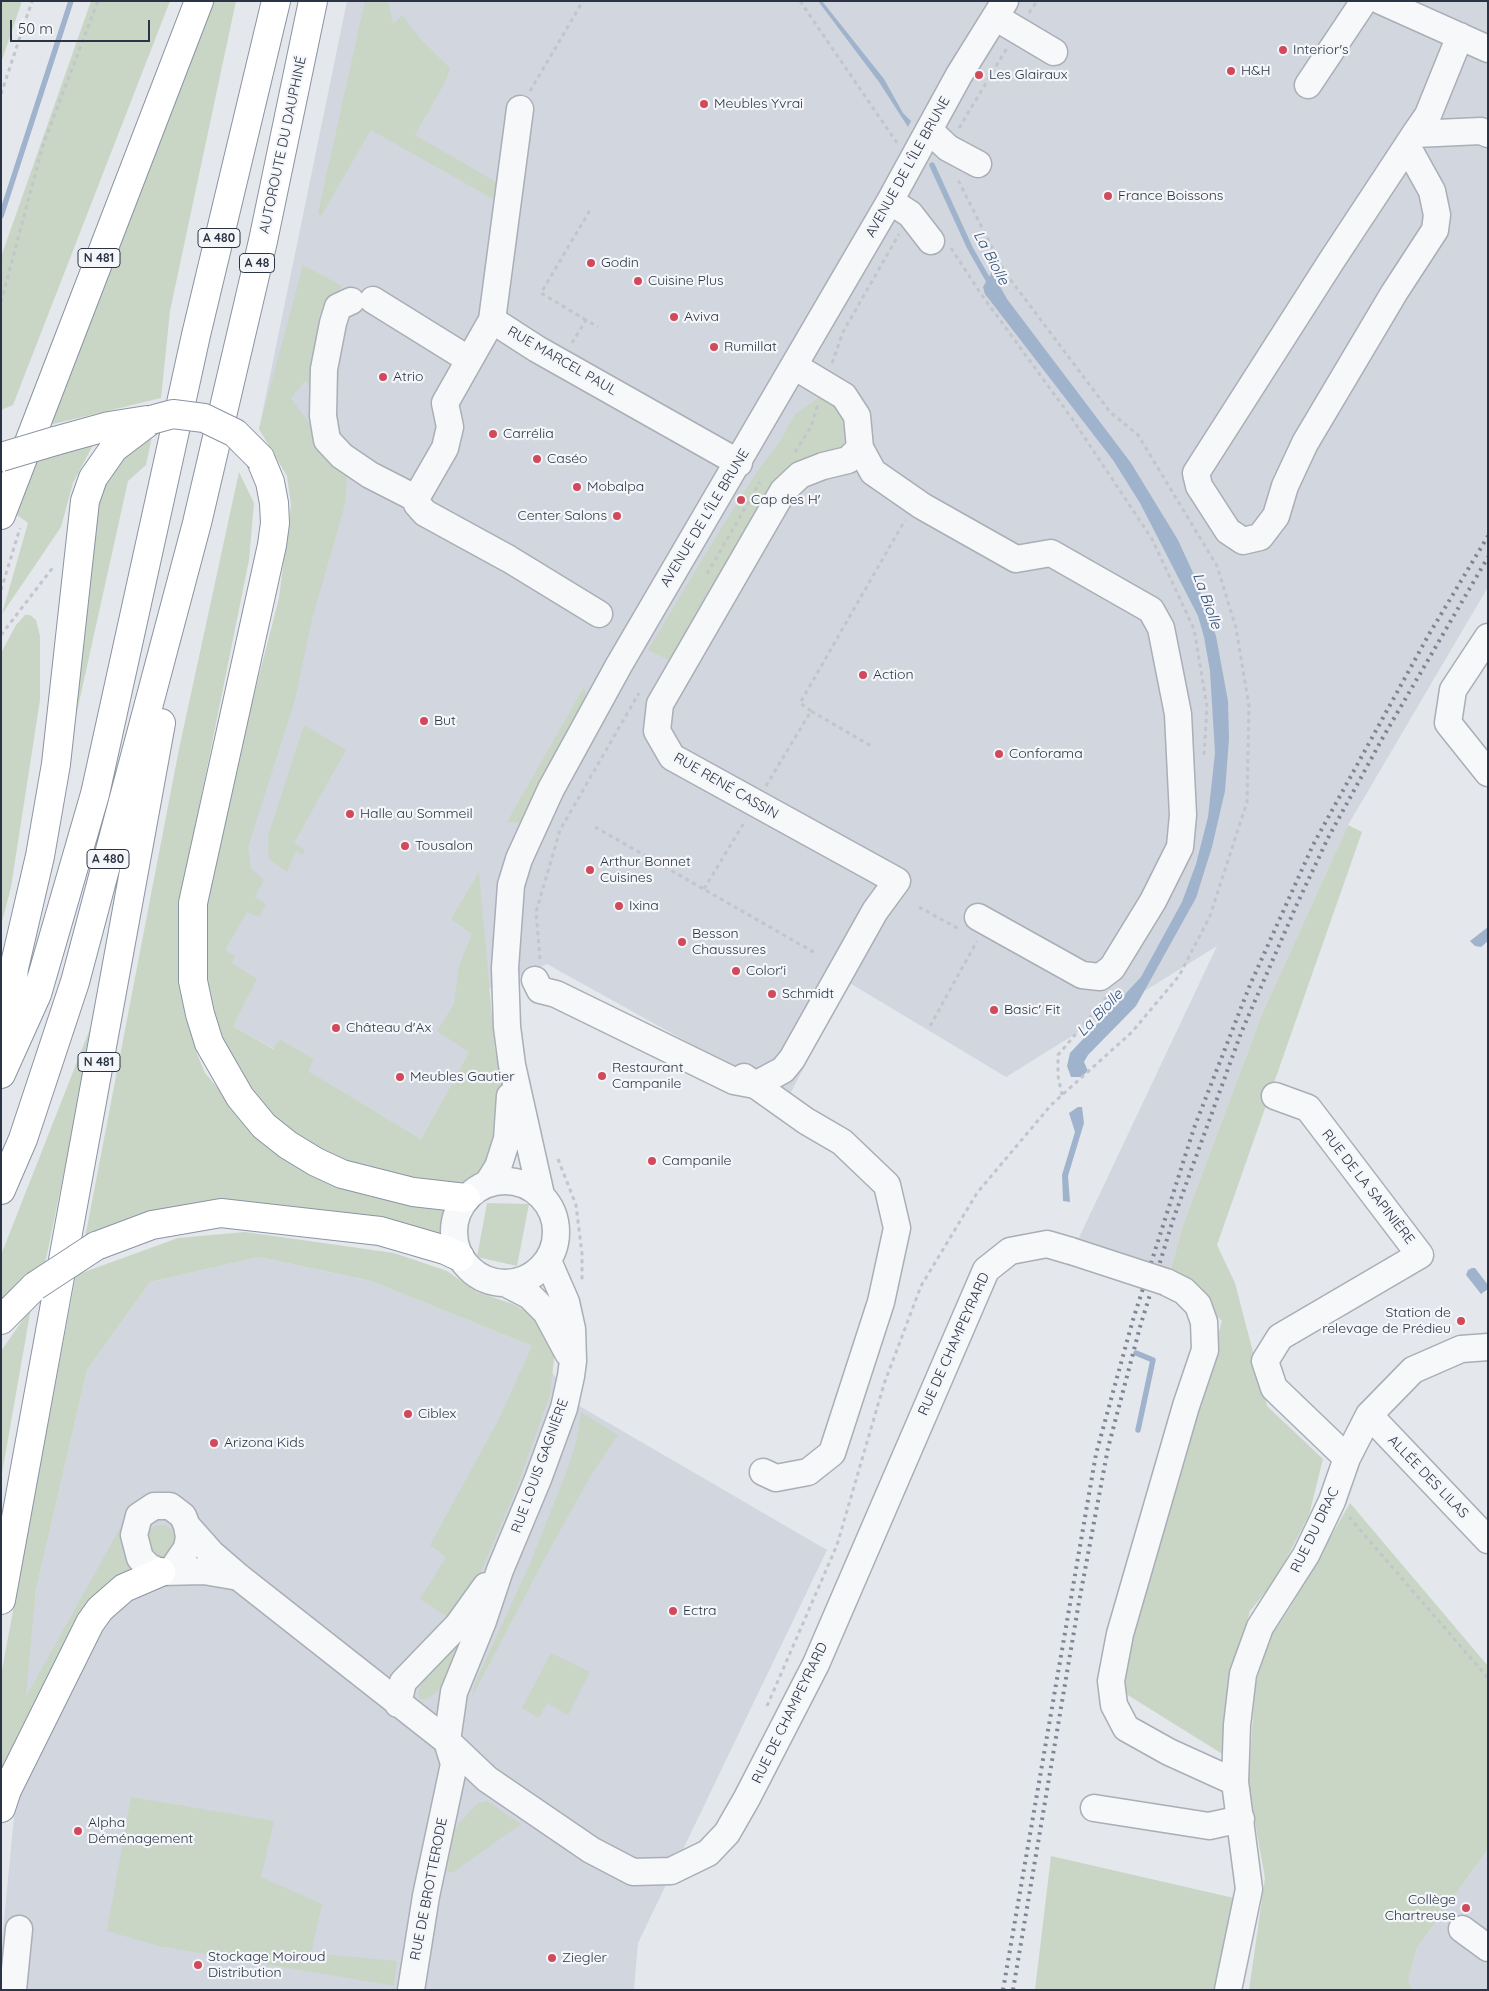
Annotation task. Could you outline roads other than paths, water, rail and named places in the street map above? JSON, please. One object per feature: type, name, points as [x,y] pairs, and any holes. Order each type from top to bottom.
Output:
[{"type":"highway","name":"N 481","points":[[12,519],[198,1]]},
{"type":"highway","name":"A 480","points":[[3,1070],[37,994],[95,794],[196,335],[276,1]]},
{"type":"highway","name":"AUTOROUTE DU DAUPHINÉ","points":[[197,523],[262,241],[313,1]]},
{"type":"highway","points":[[1,457],[110,426],[151,420],[173,414],[204,418],[235,433],[260,458],[270,482],[275,523],[272,545],[193,902],[194,981],[200,1014],[209,1042],[240,1098],[264,1126],[288,1145],[316,1162],[342,1174],[413,1192],[477,1190]]},
{"type":"highway","points":[[3,1070],[14,968],[40,856],[56,764],[85,501],[97,471],[114,448],[151,420]]},
{"type":"highway","name":"N 481","points":[[1,1600],[197,523]]},
{"type":"highway","name":"A 480","points":[[1,1190],[23,1140],[75,982],[197,523]]},
{"type":"highway","points":[[1,1320],[35,1286],[96,1246],[152,1225],[221,1214],[380,1231],[445,1250],[460,1257]]},
{"type":"highway","points":[[1,1808],[7,1790],[90,1623],[100,1609],[124,1588],[167,1571]]},
{"type":"street","points":[[1308,85],[1364,1]]},
{"type":"street","points":[[1381,1],[1488,49]]},
{"type":"street","points":[[1000,9],[1054,52]]},
{"type":"street","name":"AVENUE DE L'ÎLE BRUNE","points":[[541,1195],[512,1065],[507,1028],[505,968],[511,885],[519,859],[550,789],[677,562],[739,463],[794,366],[900,208],[929,130],[958,75],[1000,9]]},
{"type":"street","points":[[1411,140],[1432,191],[1437,214],[1435,230],[1394,293],[1305,443],[1285,486],[1276,516],[1260,537],[1242,541],[1228,531],[1199,486],[1196,474],[1411,140],[1428,115],[1460,36]]},
{"type":"street","name":"RUE MARCEL PAUL","points":[[520,109],[492,320],[537,349],[739,463]]},
{"type":"street","points":[[929,130],[948,148],[978,164]]},
{"type":"street","points":[[1411,140],[1480,131],[1488,134]]},
{"type":"street","points":[[900,208],[940,243]]},
{"type":"street","points":[[418,499],[370,475],[342,456],[327,440],[323,416],[324,368],[338,307],[362,301],[468,359]]},
{"type":"street","points":[[492,320],[444,403],[450,427],[445,448],[417,504],[425,513],[509,560],[599,614]]},
{"type":"street","points":[[794,366],[844,396],[857,416],[860,448],[873,472],[922,506],[1016,559],[1051,553],[1151,610],[1160,628],[1178,714],[1183,815],[1180,847],[1153,901],[1112,968],[1100,977],[1082,975],[978,917]]},
{"type":"street","name":"RUE RENÉ CASSIN","points":[[755,1085],[783,1070],[792,1059],[875,911],[897,881],[672,757],[657,732],[660,704],[783,491],[800,476],[823,466],[848,460],[860,448]]},
{"type":"street","points":[[1488,637],[1453,690],[1448,723],[1488,773]]},
{"type":"street","points":[[505,968],[514,974],[538,971],[543,978],[673,1039],[740,1073],[806,1121],[842,1142],[887,1185],[897,1228],[881,1302],[832,1453],[808,1472],[776,1478],[763,1472]]},
{"type":"street","name":"AVENUE DE L'ÎLE BRUNE","points":[[477,1190],[498,1168],[507,1139],[512,1065]]},
{"type":"street","name":"RUE DE LA SAPINIÈRE","points":[[1275,1096],[1308,1108],[1420,1255],[1280,1337],[1266,1361],[1274,1388],[1347,1458]]},
{"type":"street","points":[[507,1284],[523,1280],[537,1273],[548,1261],[555,1241],[555,1220],[550,1206],[541,1195],[529,1186],[502,1180],[477,1190],[458,1211],[454,1226],[454,1242],[460,1257],[468,1268],[480,1277],[493,1282],[507,1284],[530,1296],[546,1312],[572,1360]]},
{"type":"street","name":"RUE DE CHAMPEYRARD","points":[[447,1741],[482,1775],[591,1850],[634,1872],[671,1871],[708,1853],[727,1833],[747,1798],[816,1664],[986,1270],[1010,1251],[1047,1244],[1166,1282],[1184,1291],[1198,1305],[1204,1322],[1205,1350],[1186,1406],[1120,1634],[1111,1681],[1114,1705],[1126,1728],[1169,1752],[1235,1782]]},
{"type":"street","name":"RUE LOUIS GAGNIÈRE","points":[[447,1741],[454,1692],[564,1408],[572,1360],[572,1329],[566,1302],[548,1261]]},
{"type":"street","name":"RUE DU DRAC","points":[[1228,1990],[1249,1889],[1235,1782],[1237,1725],[1243,1674],[1256,1636],[1306,1554],[1332,1501],[1347,1458],[1369,1415],[1413,1370],[1460,1349],[1488,1347]]},
{"type":"street","name":"ALLÉE DES LILAS","points":[[1369,1415],[1488,1540]]},
{"type":"street","points":[[240,1578],[204,1571],[167,1571],[149,1567],[140,1558],[136,1547],[134,1535],[139,1516],[154,1506],[162,1504],[175,1510],[182,1516],[187,1526],[211,1553],[240,1578],[447,1741]]},
{"type":"street","points":[[167,1571],[187,1548],[189,1537],[187,1526]]},
{"type":"street","name":"RUE LOUIS GAGNIÈRE","points":[[398,1704],[403,1682],[458,1625],[476,1598],[500,1570]]},
{"type":"street","name":"RUE DE BROTTERODE","points":[[410,1990],[426,1896],[454,1764],[447,1741]]},
{"type":"street","points":[[448,1789],[473,1777],[482,1775]]},
{"type":"street","points":[[1094,1808],[1208,1826],[1241,1819]]},
{"type":"street","points":[[13,1990],[19,1929]]},
{"type":"street","points":[[1462,1929],[1488,1948]]},
{"type":"water","points":[[818,1],[822,1],[884,79],[903,113],[911,121],[908,127],[879,82]]},
{"type":"water","points":[[992,272],[1007,299],[1131,463],[1178,540],[1194,575],[1216,636],[1228,701],[1229,739],[1225,791],[1212,847],[1196,898],[1136,1006],[1088,1055],[1084,1062],[1088,1071],[1081,1077],[1071,1077],[1067,1066],[1070,1053],[1141,977],[1182,902],[1196,864],[1208,817],[1215,753],[1210,671],[1198,616],[1140,503],[1113,460],[985,294],[983,287]]},
{"type":"water","points":[[1488,927],[1488,941],[1481,947],[1475,946],[1470,941]]},
{"type":"water","points":[[1078,1107],[1082,1107],[1084,1123],[1068,1176],[1070,1202],[1063,1201],[1062,1175],[1075,1132],[1069,1113]]},
{"type":"water","points":[[1475,1268],[1488,1285],[1488,1289],[1481,1294],[1466,1275],[1468,1270]]},
{"type":"waterway","points":[[1,216],[71,1]]},
{"type":"waterway","name":"La Biolle","points":[[932,165],[970,248],[991,285]]},
{"type":"waterway","points":[[1136,1353],[1153,1360],[1138,1430]]},
{"type":"railway","points":[[1003,1990],[1096,1454],[1132,1323],[1194,1128],[1250,985],[1313,845],[1428,636],[1488,536]]},
{"type":"railway","points":[[1013,1990],[1079,1602],[1108,1448],[1140,1327],[1173,1220],[1241,1033],[1328,838],[1382,739],[1488,557]]},
{"type":"place","name":"Interior's","points":[[1283,50]]},
{"type":"place","name":"H&H","points":[[1231,71]]},
{"type":"place","name":"Les Glairaux","points":[[979,75]]},
{"type":"place","name":"Meubles Yvrai","points":[[704,104]]},
{"type":"place","name":"France Boissons","points":[[1108,196]]},
{"type":"place","name":"Godin","points":[[591,263]]},
{"type":"place","name":"Cuisine Plus","points":[[638,281]]},
{"type":"place","name":"Aviva","points":[[674,317]]},
{"type":"place","name":"Rumillat","points":[[714,347]]},
{"type":"place","name":"Atrio","points":[[383,377]]},
{"type":"place","name":"Carrélia","points":[[493,434]]},
{"type":"place","name":"Caséo","points":[[537,459]]},
{"type":"place","name":"Mobalpa","points":[[577,487]]},
{"type":"place","name":"Cap des H'","points":[[741,500]]},
{"type":"place","name":"Center Salons","points":[[617,516]]},
{"type":"place","name":"Action","points":[[863,675]]},
{"type":"place","name":"But","points":[[424,721]]},
{"type":"place","name":"Conforama","points":[[999,754]]},
{"type":"place","name":"Halle au Sommeil","points":[[350,814]]},
{"type":"place","name":"Tousalon","points":[[405,846]]},
{"type":"place","name":"Arthur Bonnet Cuisines","points":[[590,870]]},
{"type":"place","name":"Ixina","points":[[619,906]]},
{"type":"place","name":"Besson Chaussures","points":[[682,942]]},
{"type":"place","name":"Color'i","points":[[736,971]]},
{"type":"place","name":"Schmidt","points":[[772,994]]},
{"type":"place","name":"Basic' Fit","points":[[994,1010]]},
{"type":"place","name":"Château d'Ax","points":[[336,1028]]},
{"type":"place","name":"Restaurant Campanile","points":[[602,1076]]},
{"type":"place","name":"Meubles Gautier","points":[[400,1077]]},
{"type":"place","name":"Campanile","points":[[652,1161]]},
{"type":"place","name":"Station de relevage de Prédieu","points":[[1461,1321]]},
{"type":"place","name":"Ciblex","points":[[408,1414]]},
{"type":"place","name":"Arizona Kids","points":[[214,1443]]},
{"type":"place","name":"Ectra","points":[[673,1611]]},
{"type":"place","name":"Alpha Déménagement","points":[[78,1831]]},
{"type":"place","name":"Collège Chartreuse","points":[[1466,1908]]},
{"type":"place","name":"Ziegler","points":[[552,1958]]},
{"type":"place","name":"Stockage Moiroud Distribution","points":[[198,1965]]}]
